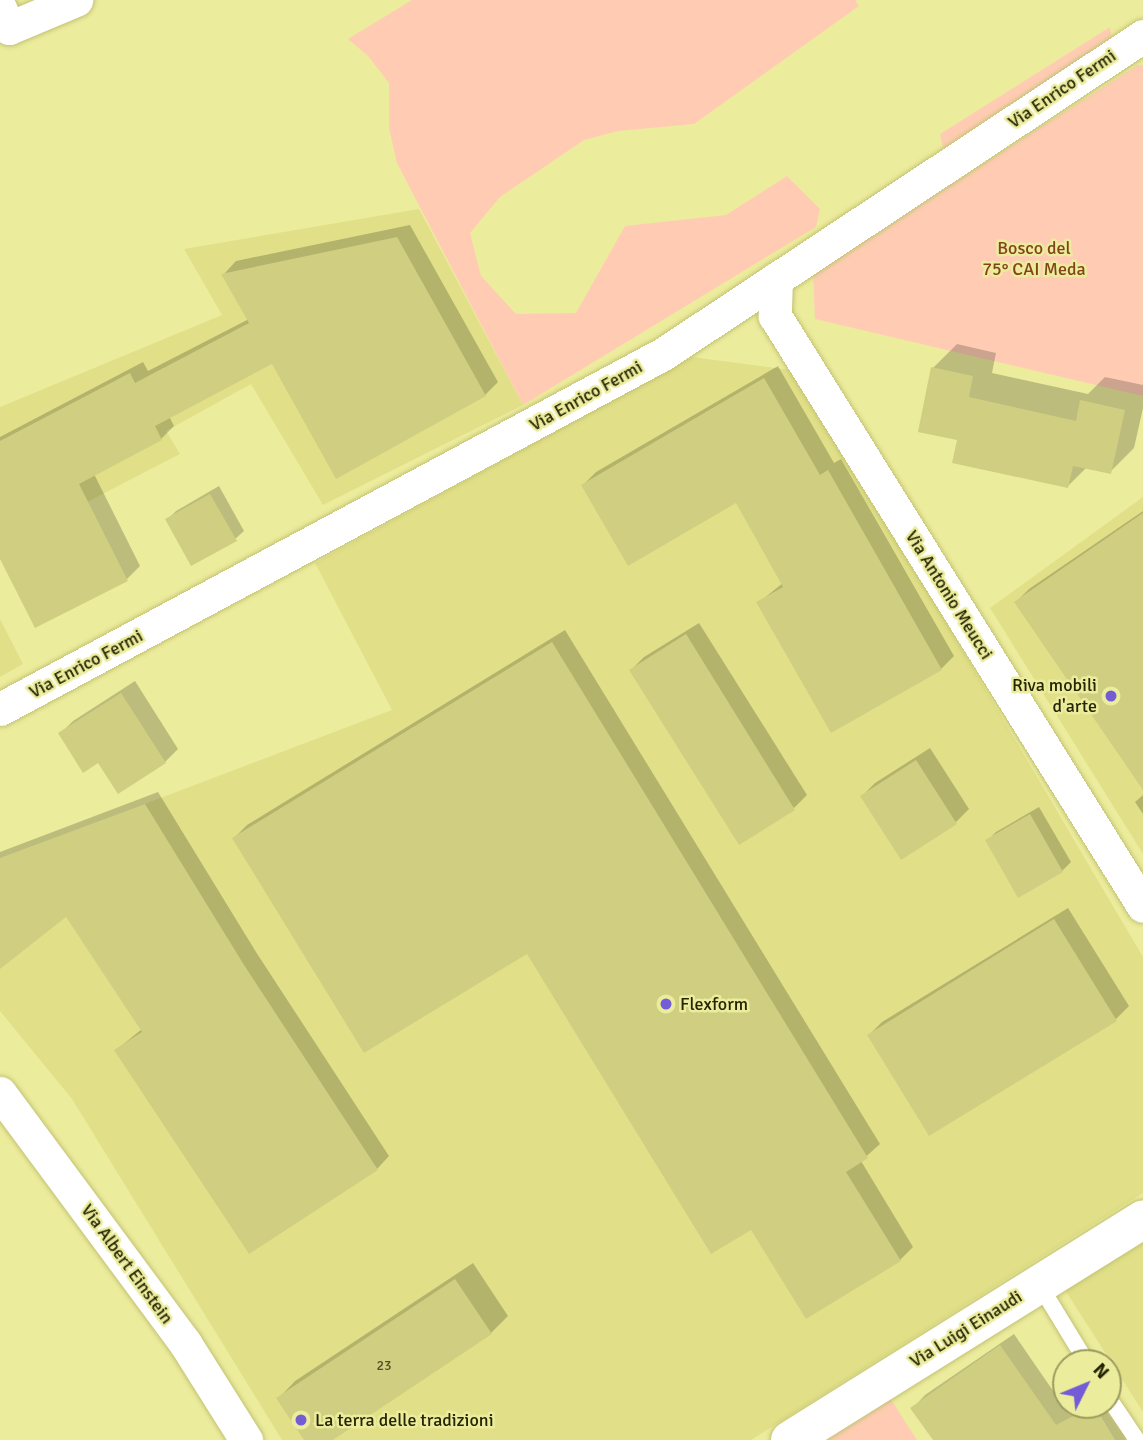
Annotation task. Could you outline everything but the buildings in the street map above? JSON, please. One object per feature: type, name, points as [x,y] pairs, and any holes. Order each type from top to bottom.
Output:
[{"type":"street","points":[[0,8],[9,28],[76,0]]},
{"type":"street","name":"Via Enrico Fermi","points":[[0,709],[663,354],[1143,36]]},
{"type":"street","name":"Via Antonio Meucci","points":[[776,279],[775,316],[1143,906]]},
{"type":"street","name":"Via Albert Einstein","points":[[0,1093],[185,1343],[246,1440]]},
{"type":"street","name":"Via Luigi Einaudi","points":[[790,1440],[1143,1219]]},
{"type":"lane","points":[[1038,1284],[1078,1349]]},
{"type":"lane","points":[[1122,1418],[1137,1440]]},
{"type":"shaded area","points":[[419,209],[523,405],[323,505],[251,384],[166,431],[180,454],[0,547],[0,407],[222,315],[184,249]]},
{"type":"shaded area","points":[[692,357],[798,371],[1143,957],[1143,1193],[751,1440],[282,1440],[72,1099],[0,1011],[0,859],[392,710],[315,563]]},
{"type":"shaded area","name":"Riva mobili d'arte","points":[[1143,497],[1143,854],[990,608]]},
{"type":"shaded area","points":[[0,619],[23,664],[0,677]]},
{"type":"shaded area","points":[[1143,1243],[1143,1412],[1122,1379],[1122,1349],[1103,1349],[1065,1290]]},
{"type":"green space","points":[[412,0],[855,0],[859,6],[694,124],[618,131],[584,140],[500,197],[470,233],[481,276],[516,314],[576,313],[625,226],[726,215],[787,176],[820,209],[816,227],[523,405],[397,163],[389,128],[389,83],[368,56],[348,39]]},
{"type":"green space","points":[[1110,27],[1112,43],[944,152],[940,134]]},
{"type":"green space","name":"Bosco del 75° CAI Meda","points":[[1138,65],[1143,65],[1143,396],[815,319],[813,272]]},
{"type":"green space","points":[[890,1398],[917,1440],[826,1440]]},
{"type":"place","name":"Riva mobili d'arte","points":[[1111,696]]},
{"type":"place","name":"Flexform","points":[[666,1004]]},
{"type":"place","name":"La terra delle tradizioni","points":[[301,1420]]}]
